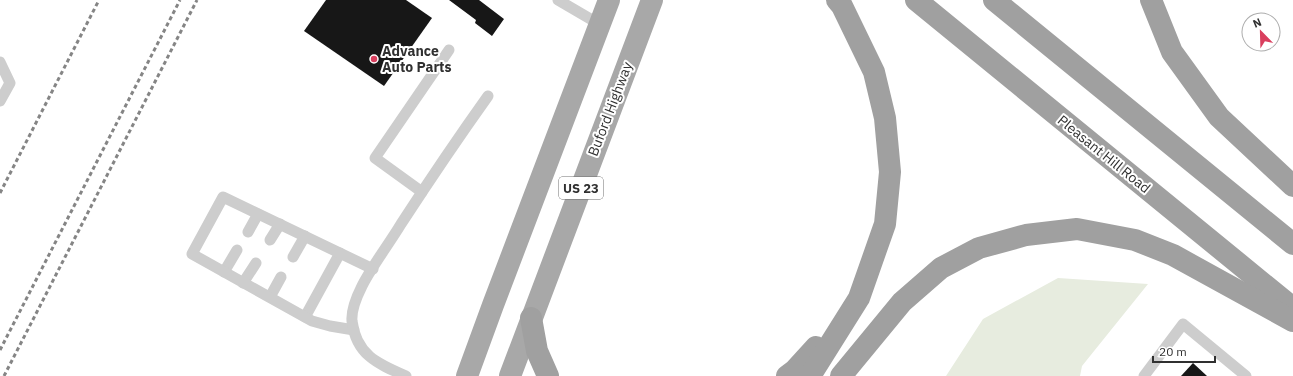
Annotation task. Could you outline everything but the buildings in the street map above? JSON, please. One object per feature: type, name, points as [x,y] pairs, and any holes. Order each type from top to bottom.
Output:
[{"type":"highway","points":[[810,376],[859,298],[884,224],[890,172],[885,118],[874,72],[842,6],[837,0]]},
{"type":"highway","name":"Pleasant Hill Road","points":[[916,0],[1293,308]]},
{"type":"highway","points":[[994,0],[1293,244]]},
{"type":"highway","points":[[1151,0],[1172,52],[1219,117],[1293,186]]},
{"type":"highway","points":[[841,376],[902,302],[941,268],[978,248],[1026,235],[1077,229],[1135,240],[1173,255],[1293,321]]},
{"type":"highway","points":[[787,376],[795,370],[859,298]]},
{"type":"highway","points":[[531,318],[538,351],[548,376]]},
{"type":"main road","name":"US 23","points":[[467,376],[609,0]]},
{"type":"main road","name":"Buford Highway","points":[[510,376],[652,0]]},
{"type":"lane","points":[[558,0],[599,24]]},
{"type":"lane","points":[[422,192],[375,158],[449,50]]},
{"type":"lane","points":[[0,62],[10,83],[0,101]]},
{"type":"lane","points":[[406,376],[380,365],[364,352],[356,338],[354,330],[352,320],[354,306],[362,285],[422,192],[488,96]]},
{"type":"lane","points":[[354,330],[312,321],[192,254],[223,197],[373,269]]},
{"type":"lane","points":[[248,232],[258,214]]},
{"type":"lane","points":[[270,240],[280,224]]},
{"type":"lane","points":[[293,257],[305,236]]},
{"type":"lane","points":[[224,272],[237,250]]},
{"type":"lane","points":[[305,317],[340,253]]},
{"type":"lane","points":[[243,283],[256,263]]},
{"type":"lane","points":[[270,297],[282,277]]},
{"type":"lane","points":[[1144,376],[1183,324],[1246,376]]},
{"type":"shaded area","points":[[1058,278],[1148,284],[1082,366],[1080,376],[946,376],[983,319]]},
{"type":"railway","points":[[0,193],[99,0]]},
{"type":"railway","points":[[0,350],[180,0]]},
{"type":"railway","points":[[4,376],[197,0]]},
{"type":"place","name":"Advance Auto Parts","points":[[374,59]]}]
